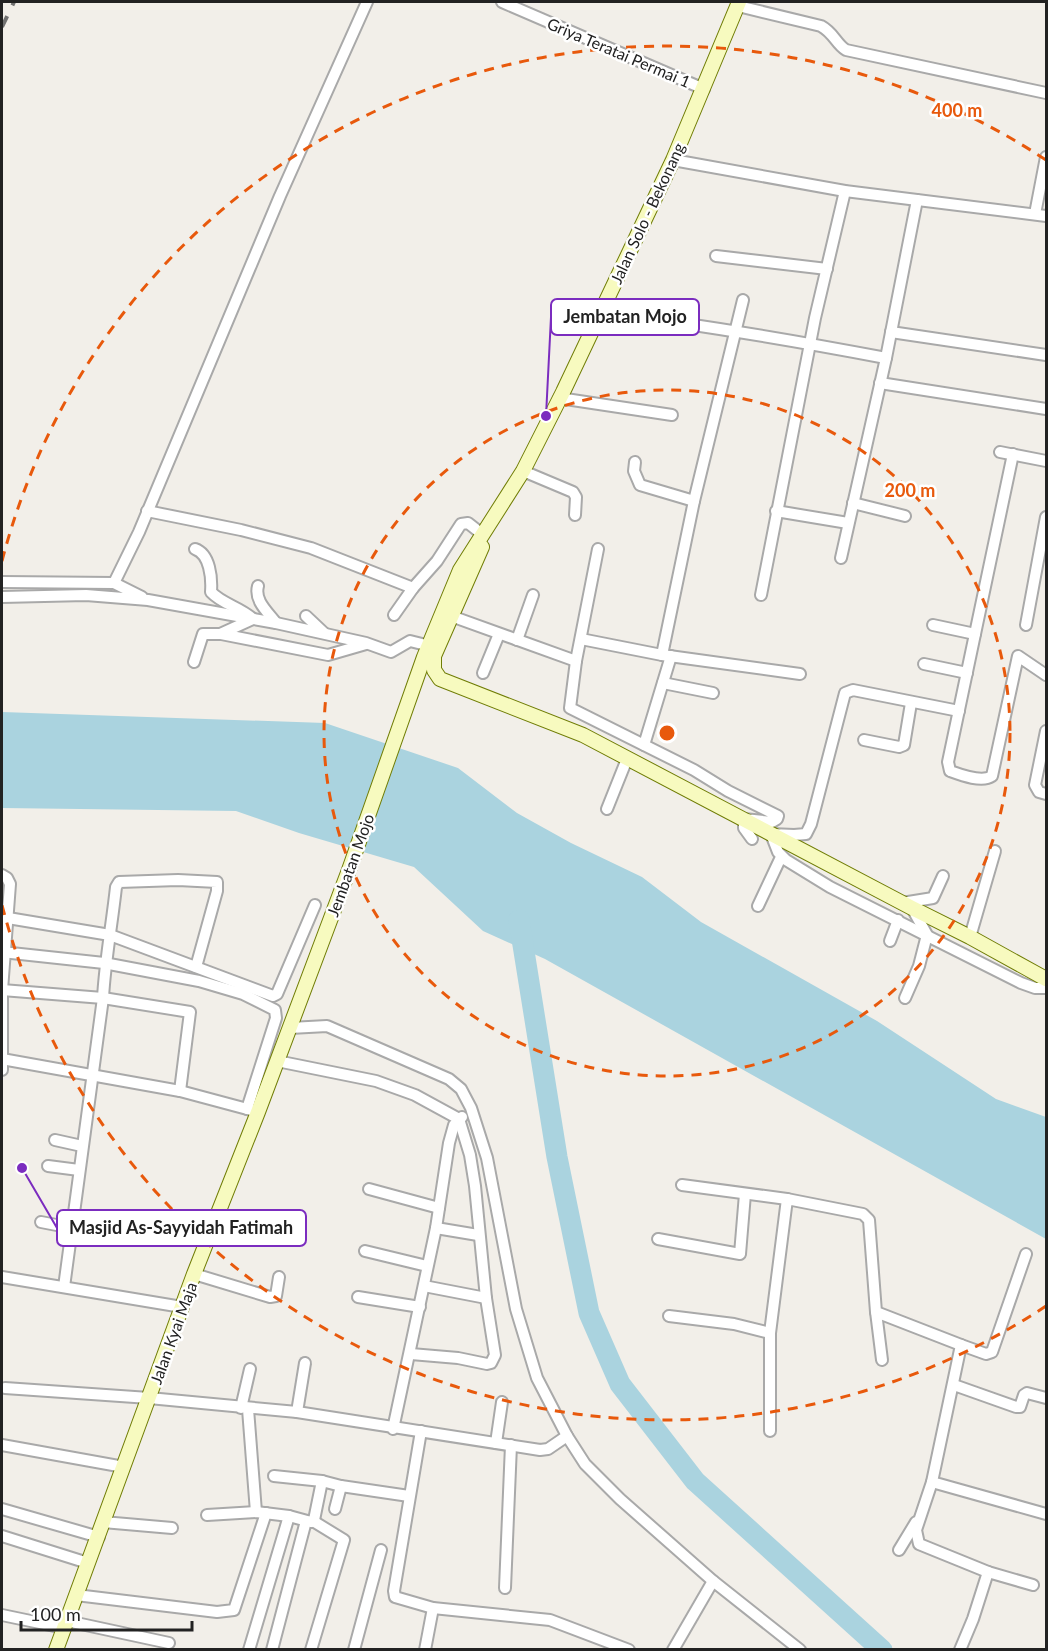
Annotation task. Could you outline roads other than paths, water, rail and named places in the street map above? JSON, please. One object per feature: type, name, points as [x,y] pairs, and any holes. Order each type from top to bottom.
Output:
[{"type":"main road","name":"Jalan Solo - Bekonang","points":[[417,677],[460,570],[523,471],[673,160],[739,4]]},
{"type":"main road","points":[[492,519],[482,548],[434,657],[434,670],[440,679],[583,735],[1047,979]]},
{"type":"main road","name":"Jembatan Mojo","points":[[291,1023],[349,870],[417,677]]},
{"type":"main road","name":"Jalan Kyai Maja","points":[[56,1650],[150,1398],[252,1111],[277,1061],[291,1023]]},
{"type":"street","points":[[114,583],[147,511],[280,196],[367,2]]},
{"type":"street","name":"Griya Teratai Permai 1","points":[[502,2],[704,88]]},
{"type":"street","points":[[739,4],[820,26],[833,35],[846,50],[1047,93]]},
{"type":"street","points":[[673,160],[845,191],[1041,215],[1047,157]]},
{"type":"street","points":[[761,595],[810,344],[845,191]]},
{"type":"street","points":[[841,558],[886,358],[918,200]]},
{"type":"street","points":[[716,256],[826,269]]},
{"type":"street","points":[[644,746],[663,682],[694,501],[743,300]]},
{"type":"street","points":[[600,312],[676,322],[886,358]]},
{"type":"street","points":[[891,332],[1047,355]]},
{"type":"street","points":[[880,383],[1047,409]]},
{"type":"street","points":[[559,398],[672,415]]},
{"type":"street","points":[[1000,452],[1047,461]]},
{"type":"street","points":[[1013,454],[948,762],[950,771],[960,775],[990,778],[992,776],[1018,656],[1047,675]]},
{"type":"street","points":[[634,462],[634,471],[640,485],[694,501]]},
{"type":"street","points":[[523,471],[573,492],[576,497],[575,515]]},
{"type":"street","points":[[853,503],[905,516]]},
{"type":"street","points":[[147,511],[293,542],[333,555],[413,588]]},
{"type":"street","points":[[776,512],[848,523]]},
{"type":"street","points":[[1026,625],[1047,517]]},
{"type":"street","points":[[394,615],[436,561],[461,524],[468,523],[482,534]]},
{"type":"street","points":[[195,549],[204,554],[212,579],[211,592],[254,619]]},
{"type":"street","points":[[598,549],[576,661],[570,708],[694,770],[728,791],[778,816],[771,822],[744,819],[744,828],[752,840]]},
{"type":"street","points":[[2,582],[114,583],[148,600]]},
{"type":"street","points":[[258,586],[256,591],[259,600],[276,623]]},
{"type":"street","points":[[2,597],[86,595],[148,600],[324,633],[391,652],[410,641],[430,646]]},
{"type":"street","points":[[517,640],[533,596]]},
{"type":"street","points":[[306,616],[324,633]]},
{"type":"street","points":[[451,616],[576,661]]},
{"type":"street","points":[[220,634],[254,619]]},
{"type":"street","points":[[933,625],[975,634]]},
{"type":"street","points":[[483,673],[499,633]]},
{"type":"street","points":[[194,662],[203,634],[220,634],[328,655],[366,644]]},
{"type":"street","points":[[581,639],[667,656],[800,674]]},
{"type":"street","points":[[924,664],[967,673]]},
{"type":"street","points":[[663,682],[713,693]]},
{"type":"street","points":[[959,711],[853,690],[845,693],[812,825],[806,834],[771,834],[782,857],[830,887],[1021,983],[1035,988],[1047,988]]},
{"type":"street","points":[[864,740],[899,747],[904,745],[911,703]]},
{"type":"street","points":[[1047,731],[1035,785],[1039,792],[1047,794]]},
{"type":"street","points":[[607,809],[627,759]]},
{"type":"street","points":[[970,937],[995,851]]},
{"type":"street","points":[[758,906],[782,857]]},
{"type":"street","points":[[2,875],[10,884],[4,917],[2,1070]]},
{"type":"street","points":[[904,998],[919,966],[927,935],[907,906],[933,898],[943,876]]},
{"type":"street","points":[[64,1287],[102,998],[104,963],[116,887],[121,880],[217,882],[217,891],[196,968]]},
{"type":"street","points":[[4,917],[110,935],[275,996],[315,905]]},
{"type":"street","points":[[890,941],[898,920]]},
{"type":"street","points":[[2,1059],[180,1091],[252,1111],[276,1018],[274,1010],[243,994],[215,985],[104,963],[3,953]]},
{"type":"street","points":[[2,990],[102,998],[190,1011],[180,1091]]},
{"type":"street","points":[[291,1023],[327,1026],[449,1079],[461,1089],[471,1108],[487,1158],[516,1309],[537,1378],[567,1436],[585,1464],[620,1499],[713,1581],[800,1650]]},
{"type":"street","points":[[277,1061],[376,1081],[415,1095],[459,1119],[471,1164],[478,1210],[478,1235],[495,1355],[491,1363],[487,1364],[411,1353]]},
{"type":"street","points":[[393,1428],[411,1353],[436,1228],[452,1132],[454,1125],[471,1108]]},
{"type":"street","points":[[55,1140],[82,1146]]},
{"type":"street","points":[[48,1166],[79,1170]]},
{"type":"street","points":[[682,1185],[788,1199],[867,1216],[882,1360]]},
{"type":"street","points":[[369,1188],[439,1208]]},
{"type":"street","points":[[658,1239],[740,1254],[746,1194]]},
{"type":"street","points":[[770,1431],[770,1333],[788,1199]]},
{"type":"street","points":[[41,1221],[72,1228]]},
{"type":"street","points":[[436,1228],[478,1235]]},
{"type":"street","points":[[365,1251],[427,1266]]},
{"type":"street","points":[[876,1312],[986,1354],[992,1352],[1026,1254]]},
{"type":"street","points":[[194,1274],[270,1297],[276,1296],[279,1277]]},
{"type":"street","points":[[2,1277],[182,1307]]},
{"type":"street","points":[[424,1286],[486,1298]]},
{"type":"street","points":[[357,1297],[420,1307]]},
{"type":"street","points":[[669,1316],[734,1324],[770,1333]]},
{"type":"street","points":[[962,1345],[932,1482],[916,1530],[919,1544],[988,1572],[1033,1585]]},
{"type":"street","points":[[297,1412],[305,1364]]},
{"type":"street","points":[[76,1595],[217,1612],[234,1610],[261,1513],[245,1408],[250,1369]]},
{"type":"street","points":[[954,1385],[1016,1407],[1020,1407],[1024,1395],[1027,1394],[1047,1398]]},
{"type":"street","points":[[5,1388],[150,1398],[297,1412],[540,1450],[548,1449],[567,1436]]},
{"type":"street","points":[[496,1443],[502,1402]]},
{"type":"street","points":[[421,1431],[394,1591],[396,1597],[433,1608],[550,1620],[629,1650]]},
{"type":"street","points":[[2,1445],[124,1467]]},
{"type":"street","points":[[505,1588],[511,1445]]},
{"type":"street","points":[[274,1476],[322,1481],[410,1496]]},
{"type":"street","points":[[272,1650],[322,1481]]},
{"type":"street","points":[[932,1482],[1047,1514]]},
{"type":"street","points":[[899,1550],[920,1514],[932,1482]]},
{"type":"street","points":[[336,1509],[341,1486]]},
{"type":"street","points":[[2,1509],[99,1537]]},
{"type":"street","points":[[207,1515],[261,1513],[289,1516],[309,1521],[344,1540],[311,1650]]},
{"type":"street","points":[[249,1650],[289,1516]]},
{"type":"street","points":[[103,1522],[172,1528]]},
{"type":"street","points":[[2,1536],[88,1563]]},
{"type":"street","points":[[354,1650],[381,1550]]},
{"type":"street","points":[[960,1650],[988,1572]]},
{"type":"street","points":[[673,1650],[713,1581]]},
{"type":"street","points":[[425,1650],[433,1608]]},
{"type":"street","points":[[2,1615],[169,1643]]},
{"type":"water","points":[[2,712],[325,723],[458,768],[517,813],[571,843],[642,877],[701,922],[877,1021],[996,1099],[1046,1117],[1046,1239],[545,959],[483,931],[414,867],[299,833],[236,811],[2,808]]},
{"type":"waterway","points":[[519,920],[557,1157],[589,1313],[620,1384],[695,1481],[882,1650]]},
{"type":"railway","points":[[2,27],[14,2]]},
{"type":"place","name":"Jembatan Mojo","points":[[546,416]]},
{"type":"place","name":"Masjid As-Sayyidah Fatimah","points":[[22,1168]]}]
